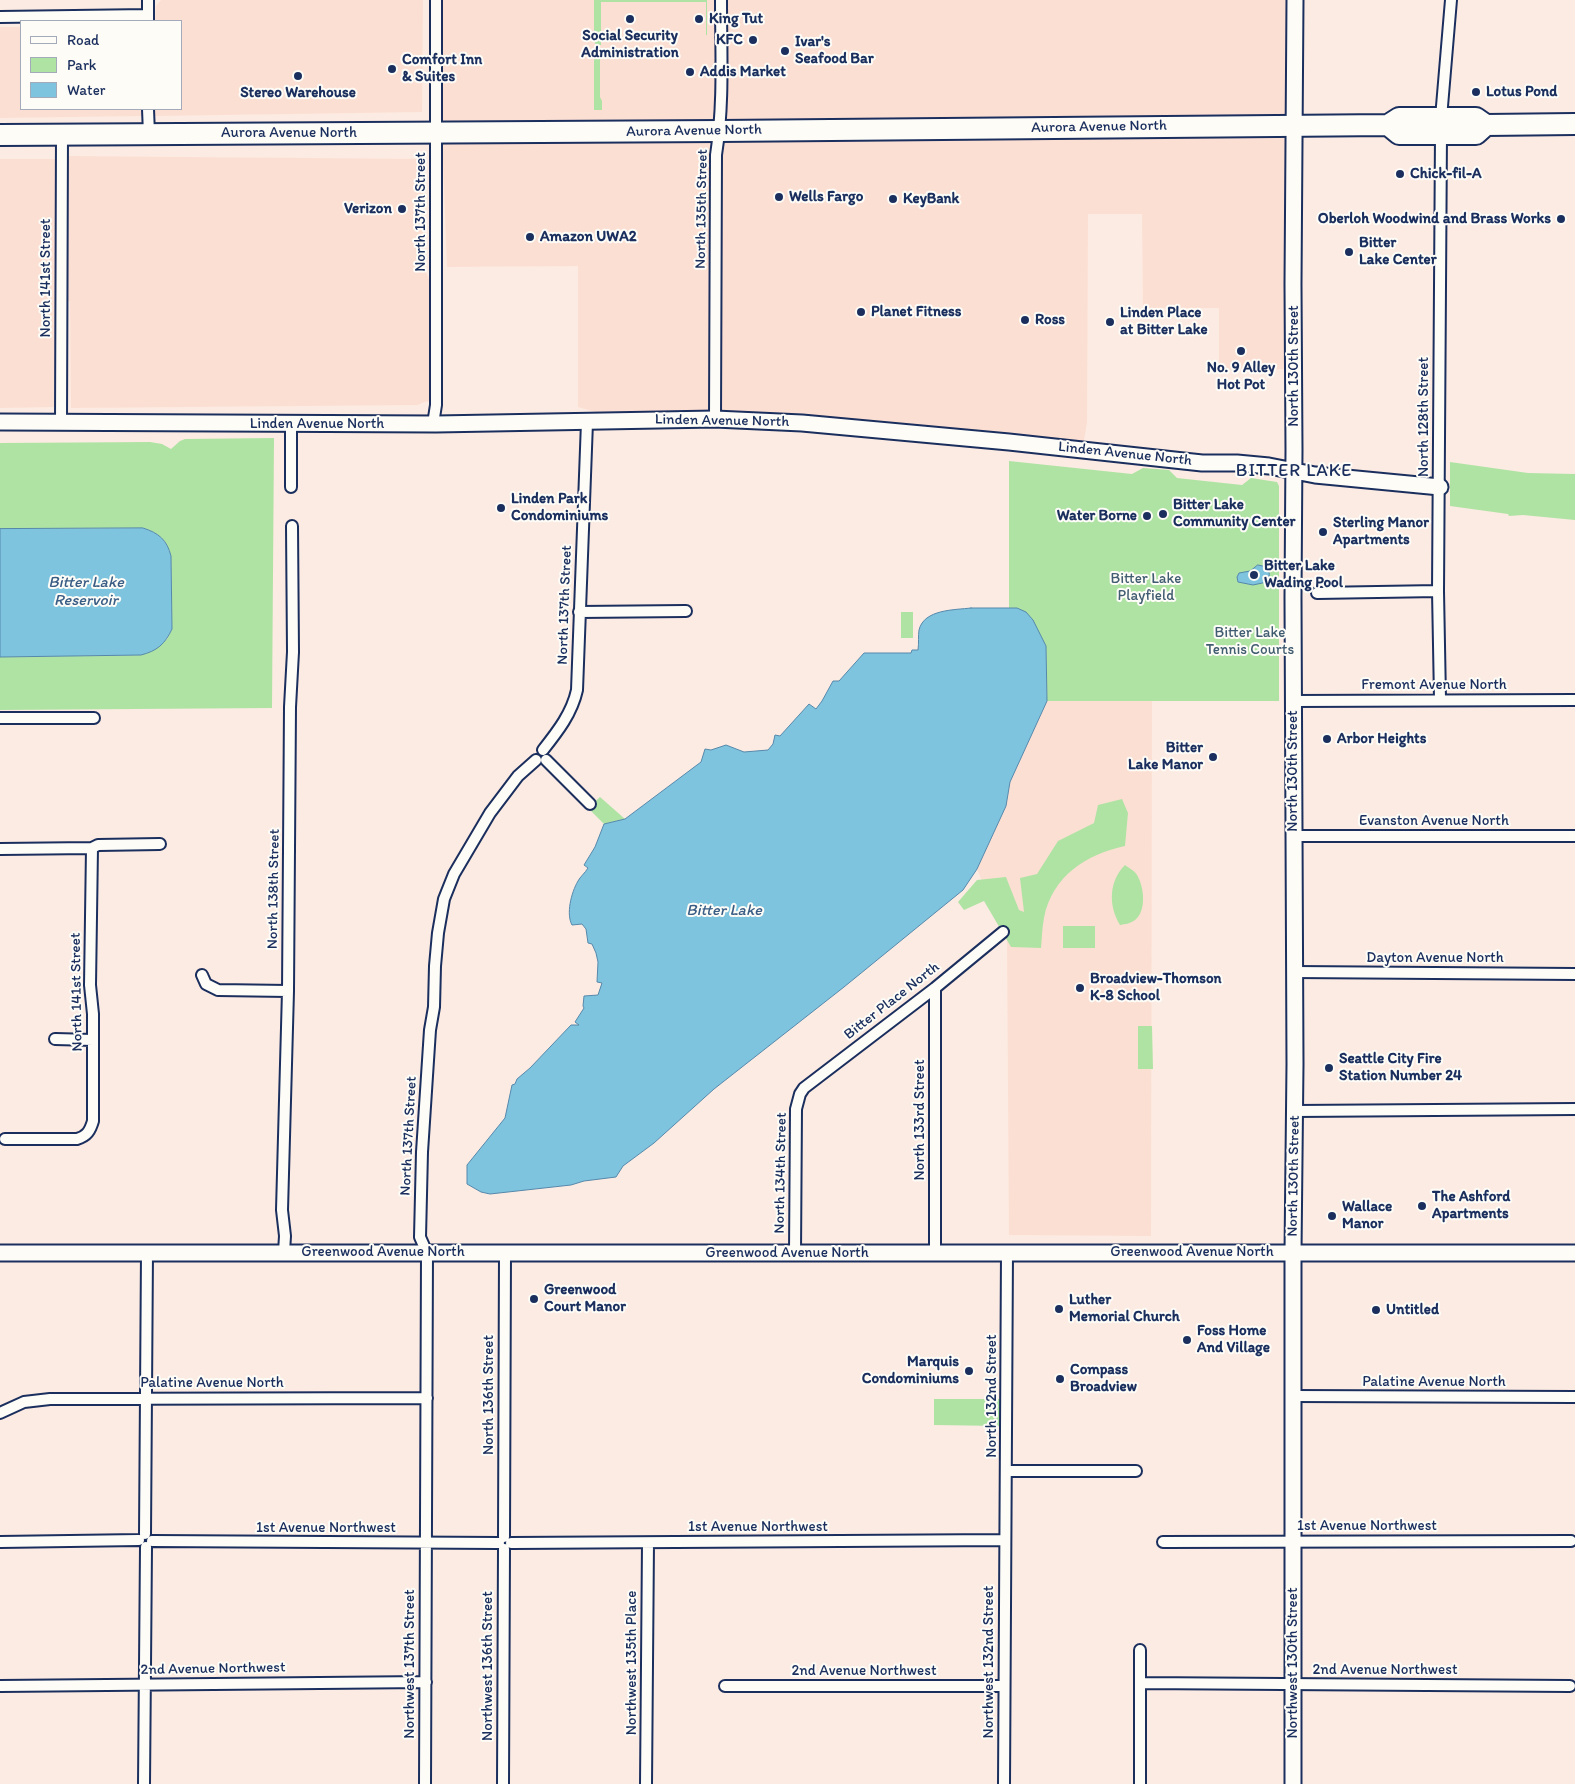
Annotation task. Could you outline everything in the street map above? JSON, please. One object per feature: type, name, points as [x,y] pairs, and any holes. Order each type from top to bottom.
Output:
[{"type":"highway","name":"Aurora Avenue North","points":[[0,135],[720,132],[1388,125],[1399,118],[1441,126],[1476,118],[1486,125],[1575,124]]},
{"type":"main road","name":"North 130th Street","points":[[1294,1542],[1292,1252],[1295,1111],[1292,701],[1295,0]]},
{"type":"main road","name":"Linden Avenue North","points":[[0,422],[433,424],[715,419],[802,423],[1202,462],[1269,466],[1315,474],[1440,487]]},
{"type":"main road","name":"Greenwood Avenue North","points":[[0,1252],[1575,1253]]},
{"type":"main road","name":"Northwest 130th Street","points":[[1293,1784],[1294,1542]]},
{"type":"street","points":[[0,17],[148,18],[148,0]]},
{"type":"street","name":"North 137th Street","points":[[433,424],[436,405],[436,0]]},
{"type":"street","name":"North 135th Street","points":[[715,419],[716,155],[720,132],[721,0]]},
{"type":"street","name":"North 128th Street","points":[[1440,699],[1438,591],[1441,126],[1451,0]]},
{"type":"street","points":[[148,110],[149,134]]},
{"type":"street","name":"North 141st Street","points":[[61,422],[62,135]]},
{"type":"street","name":"North 137th Street","points":[[425,1543],[427,1253],[420,1238],[422,1152],[438,933],[444,899],[454,874],[490,813],[518,776],[542,756],[559,731],[574,702],[577,690],[586,422]]},
{"type":"street","points":[[291,424],[291,487]]},
{"type":"street","name":"North 138th Street","points":[[284,1252],[282,1210],[288,991],[290,707],[293,644],[292,526]]},
{"type":"street","points":[[1316,593],[1438,591]]},
{"type":"street","points":[[579,612],[686,611]]},
{"type":"street","name":"Fremont Avenue North","points":[[1292,701],[1575,700]]},
{"type":"street","points":[[0,718],[94,718]]},
{"type":"street","points":[[542,756],[590,804]]},
{"type":"street","name":"Evanston Avenue North","points":[[1293,836],[1575,836]]},
{"type":"street","points":[[0,849],[92,848],[98,845],[160,844]]},
{"type":"street","name":"North 141st Street","points":[[5,1139],[77,1140],[87,1134],[93,1121],[93,1014],[90,985],[92,848]]},
{"type":"street","name":"Bitter Place North","points":[[800,1094],[808,1084],[935,988],[1004,932]]},
{"type":"street","name":"Dayton Avenue North","points":[[1294,972],[1575,974]]},
{"type":"street","points":[[202,975],[206,984],[218,990],[288,991]]},
{"type":"street","name":"North 133rd Street","points":[[935,988],[935,1252]]},
{"type":"street","points":[[55,1039],[92,1040]]},
{"type":"street","name":"North 134th Street","points":[[795,1253],[796,1109],[800,1094]]},
{"type":"street","points":[[1295,1111],[1575,1109]]},
{"type":"street","points":[[144,1784],[148,1252]]},
{"type":"street","name":"North 132nd Street","points":[[1005,1540],[1007,1252]]},
{"type":"street","name":"North 136th Street","points":[[504,1543],[505,1253]]},
{"type":"street","name":"Palatine Avenue North","points":[[1292,1396],[1575,1397]]},
{"type":"street","name":"Palatine Avenue North","points":[[0,1412],[24,1402],[50,1398],[427,1398]]},
{"type":"street","points":[[1006,1471],[1136,1470]]},
{"type":"street","name":"1st Avenue Northwest","points":[[0,1542],[146,1540],[648,1543],[1005,1540]]},
{"type":"street","name":"Northwest 132nd Street","points":[[1004,1784],[1005,1540]]},
{"type":"street","name":"1st Avenue Northwest","points":[[1163,1542],[1574,1541]]},
{"type":"street","name":"Northwest 137th Street","points":[[425,1543],[425,1784]]},
{"type":"street","name":"Northwest 136th Street","points":[[503,1784],[504,1543]]},
{"type":"street","name":"Northwest 135th Place","points":[[646,1784],[648,1543]]},
{"type":"street","points":[[1140,1650],[1140,1784]]},
{"type":"street","name":"2nd Avenue Northwest","points":[[0,1686],[426,1682]]},
{"type":"street","name":"2nd Avenue Northwest","points":[[1140,1683],[1573,1686]]},
{"type":"street","name":"2nd Avenue Northwest","points":[[724,1686],[1004,1686]]},
{"type":"shaded area","points":[[161,0],[423,0],[422,112],[155,116],[155,110],[182,110],[182,20],[155,20],[156,6]]},
{"type":"shaded area","points":[[437,0],[1295,0],[1292,369],[1219,370],[1219,308],[1143,308],[1142,214],[1088,214],[1087,423],[1082,451],[1009,442],[626,421],[578,407],[578,266],[447,267]]},
{"type":"shaded area","points":[[0,27],[20,27],[20,110],[143,110],[143,116],[0,118]]},
{"type":"shaded area","points":[[66,156],[423,159],[423,266],[431,283],[431,401],[418,405],[71,408],[70,301],[65,301]]},
{"type":"shaded area","points":[[0,159],[58,159],[57,407],[0,408]]},
{"type":"shaded area","name":"Broadview-Thomson K-8 School","points":[[1047,701],[1152,701],[1151,1236],[1009,1235],[1007,941],[977,869],[1006,806],[1010,782]]},
{"type":"green space","points":[[594,0],[707,0],[707,35],[706,2],[601,2],[601,45],[596,45],[594,41]]},
{"type":"green space","points":[[595,56],[600,58],[602,110],[594,110]]},
{"type":"green space","points":[[274,438],[272,708],[0,710],[0,657],[141,655],[167,639],[172,629],[171,556],[165,541],[154,532],[143,528],[0,529],[0,443],[150,442],[162,444],[171,449],[185,439]]},
{"type":"green space","name":"Bitter Lake Playfield","points":[[1009,461],[1132,474],[1143,468],[1169,470],[1177,478],[1242,485],[1251,478],[1277,482],[1279,486],[1279,701],[1047,701],[1046,646],[1017,608],[1009,608]]},
{"type":"green space","points":[[1450,462],[1528,473],[1575,474],[1575,520],[1523,515],[1509,516],[1508,514],[1450,506]]},
{"type":"green space","points":[[901,612],[913,612],[913,638],[901,638]]},
{"type":"green space","points":[[600,797],[625,819],[604,824],[588,808]]},
{"type":"green space","points":[[1122,799],[1128,813],[1125,846],[1085,861],[1063,879],[1048,903],[1043,922],[1041,948],[1011,947],[984,901],[964,910],[958,902],[977,880],[1006,877],[1019,910],[1024,912],[1020,878],[1037,874],[1058,841],[1094,823],[1098,805]]},
{"type":"green space","points":[[1125,865],[1137,875],[1143,892],[1143,905],[1139,916],[1135,920],[1120,925],[1113,909],[1112,894],[1116,878]]},
{"type":"green space","points":[[1063,926],[1095,926],[1095,948],[1063,948]]},
{"type":"green space","points":[[1138,1026],[1152,1026],[1153,1069],[1138,1069]]},
{"type":"green space","points":[[934,1399],[1000,1399],[1000,1426],[934,1425]]},
{"type":"water","name":"Bitter Lake Reservoir","points":[[143,528],[154,532],[165,541],[171,556],[172,629],[160,646],[141,655],[0,657],[0,529]]},
{"type":"water","name":"Bitter Lake Wading Pool","points":[[1258,565],[1267,567],[1269,578],[1267,582],[1253,585],[1238,582],[1237,577],[1239,573],[1250,571]]},
{"type":"water","name":"Bitter Lake","points":[[1017,608],[1026,612],[1033,620],[1046,646],[1047,701],[1010,782],[1006,806],[977,869],[963,890],[714,1089],[654,1143],[623,1166],[616,1177],[584,1181],[571,1185],[490,1194],[481,1192],[467,1184],[467,1165],[505,1118],[512,1085],[571,1025],[579,1025],[575,1022],[584,1008],[584,996],[598,995],[602,983],[597,982],[598,962],[596,953],[592,944],[588,943],[586,929],[582,924],[572,925],[569,909],[575,886],[588,868],[584,865],[595,847],[604,824],[625,819],[701,762],[705,749],[711,750],[726,745],[744,752],[768,750],[773,744],[775,735],[780,736],[809,704],[816,709],[833,681],[839,681],[864,653],[911,653],[912,650],[918,650],[919,630],[927,618],[933,614],[949,610]]},
{"type":"place","name":"Social Security Administration","points":[[630,19]]},
{"type":"place","name":"King Tut","points":[[699,19]]},
{"type":"place","name":"KFC","points":[[753,40]]},
{"type":"place","name":"Ivar's Seafood Bar","points":[[785,51]]},
{"type":"place","name":"Comfort Inn & Suites","points":[[392,69]]},
{"type":"place","name":"Addis Market","points":[[690,72]]},
{"type":"place","name":"Stereo Warehouse","points":[[298,76]]},
{"type":"place","name":"Lotus Pond","points":[[1476,92]]},
{"type":"place","name":"Chick-fil-A","points":[[1400,174]]},
{"type":"place","name":"Wells Fargo","points":[[779,197]]},
{"type":"place","name":"KeyBank","points":[[893,199]]},
{"type":"place","name":"Verizon","points":[[402,209]]},
{"type":"place","name":"Oberloh Woodwind and Brass Works","points":[[1561,219]]},
{"type":"place","name":"Amazon UWA2","points":[[530,237]]},
{"type":"place","name":"Bitter Lake Center","points":[[1349,252]]},
{"type":"place","name":"Planet Fitness","points":[[861,312]]},
{"type":"place","name":"Ross","points":[[1025,320]]},
{"type":"place","name":"Linden Place at Bitter Lake","points":[[1110,322]]},
{"type":"place","name":"No. 9 Alley Hot Pot","points":[[1241,351]]},
{"type":"place","name":"Linden Park Condominiums","points":[[501,508]]},
{"type":"place","name":"Bitter Lake Community Center","points":[[1163,514]]},
{"type":"place","name":"Water Borne","points":[[1147,516]]},
{"type":"place","name":"Sterling Manor Apartments","points":[[1323,532]]},
{"type":"place","name":"Bitter Lake Wading Pool","points":[[1254,575]]},
{"type":"place","name":"Arbor Heights","points":[[1327,739]]},
{"type":"place","name":"Bitter Lake Manor","points":[[1213,757]]},
{"type":"place","name":"Broadview-Thomson K-8 School","points":[[1080,988]]},
{"type":"place","name":"Seattle City Fire Station Number 24","points":[[1329,1068]]},
{"type":"place","name":"The Ashford Apartments","points":[[1422,1206]]},
{"type":"place","name":"Wallace Manor","points":[[1332,1216]]},
{"type":"place","name":"Greenwood Court Manor","points":[[534,1299]]},
{"type":"place","name":"Luther Memorial Church","points":[[1059,1309]]},
{"type":"place","name":"Untitled","points":[[1376,1310]]},
{"type":"place","name":"Foss Home And Village","points":[[1187,1340]]},
{"type":"place","name":"Marquis Condominiums","points":[[969,1371]]},
{"type":"place","name":"Compass Broadview","points":[[1060,1379]]},
{"type":"district","name":"BITTER LAKE","points":[[1294,471]]},
{"type":"park label","name":"Bitter Lake Tennis Courts","points":[[1250,642]]}]
